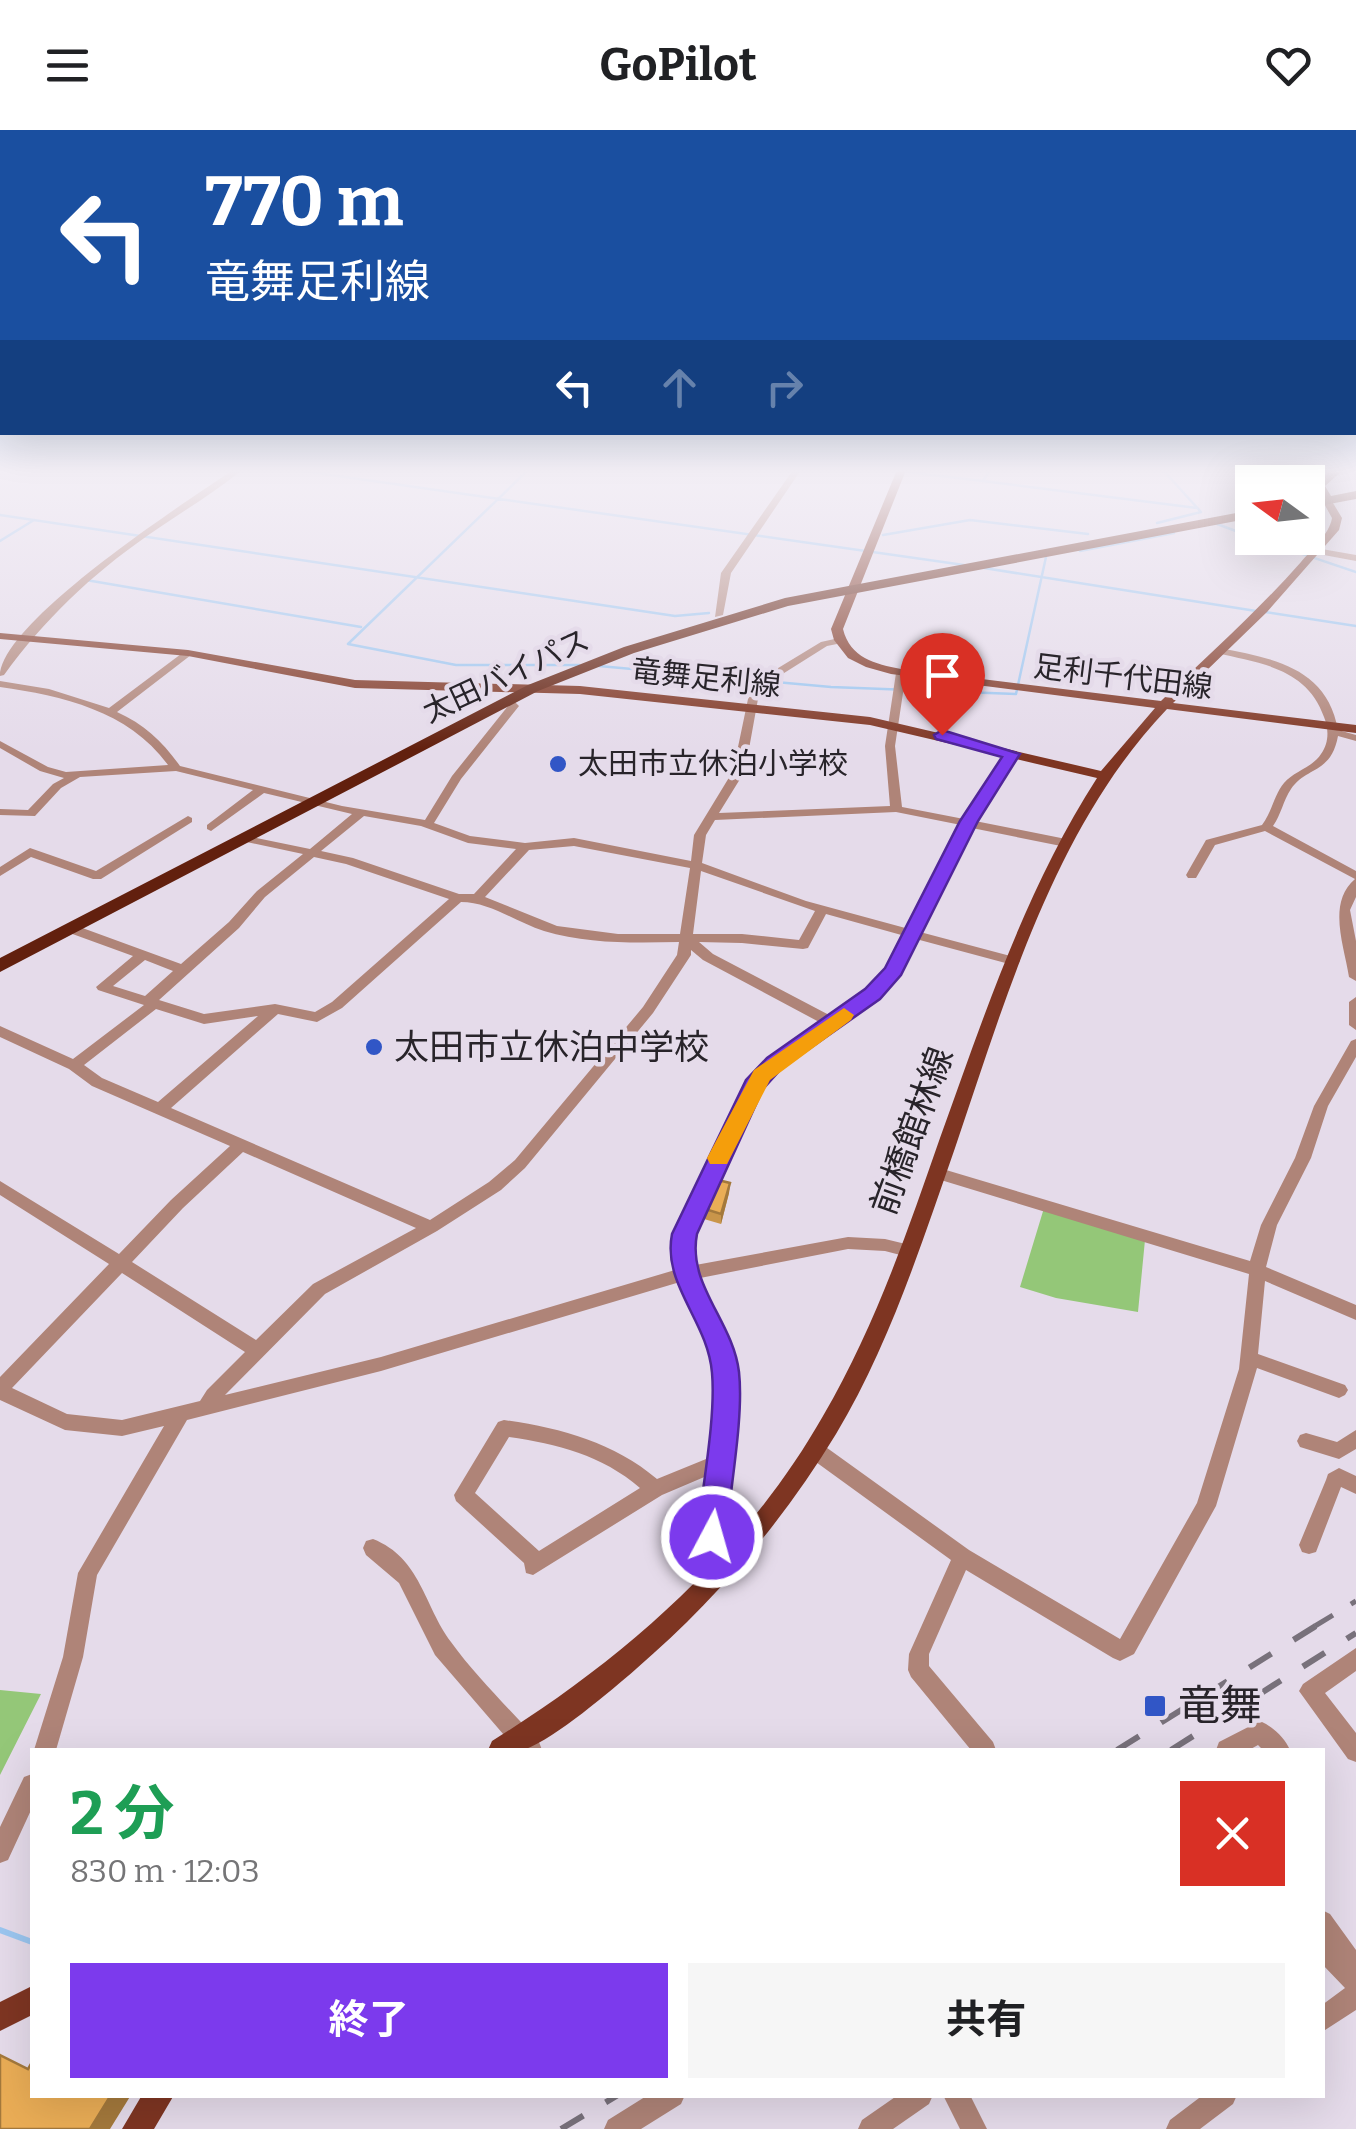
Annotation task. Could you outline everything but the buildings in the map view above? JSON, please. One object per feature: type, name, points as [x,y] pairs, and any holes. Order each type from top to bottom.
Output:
[{"type":"highway","name":"太田バイパス","points":[[0,956],[584,660],[718,615],[959,563]]},
{"type":"highway","name":"太田バイパス","points":[[521,693],[674,634],[854,584],[967,563]]},
{"type":"highway","points":[[862,567],[882,577]]},
{"type":"highway","points":[[822,594],[846,604]]},
{"type":"highway","name":"太田バイパス","points":[[0,966],[246,838],[309,800]]},
{"type":"main road","points":[[839,641],[838,629],[863,563]]},
{"type":"main road","name":"前橋館林線","points":[[526,1744],[661,1630],[722,1569],[786,1494],[816,1451],[860,1368],[908,1251],[1013,960],[1066,843],[1104,776],[1304,563]]},
{"type":"main road","name":"竜舞足利線","points":[[0,636],[188,653],[355,684],[750,708],[895,724],[1104,776]]},
{"type":"main road","name":"足利千代田線","points":[[839,641],[868,665],[901,673],[1356,730]]},
{"type":"main road","points":[[0,2017],[30,2001]]},
{"type":"main road","points":[[138,2129],[156,2098]]},
{"type":"street","points":[[0,674],[21,640],[83,578],[104,563]]},
{"type":"street","points":[[718,615],[726,573],[733,563]]},
{"type":"street","points":[[204,1409],[319,1289],[431,1226],[520,1164],[648,1010],[676,973],[688,940],[700,835],[739,771],[750,708],[769,678],[824,644],[839,641]]},
{"type":"street","points":[[1192,876],[1210,844],[1266,826],[1289,782],[1310,772],[1327,755],[1334,729],[1316,688],[1305,678],[1279,663],[1219,651]]},
{"type":"street","points":[[110,713],[188,653]]},
{"type":"street","points":[[896,810],[890,746],[901,673]]},
{"type":"street","points":[[0,684],[63,696],[110,713],[155,741],[176,768]]},
{"type":"street","points":[[428,824],[456,778],[521,693]]},
{"type":"street","points":[[1334,729],[1356,738]]},
{"type":"street","points":[[0,744],[52,772],[75,776],[176,768],[362,813],[428,824],[468,839],[525,847],[574,842],[696,865],[822,910],[1013,960]]},
{"type":"street","points":[[722,1569],[712,1537],[724,1358],[684,1274],[680,1259],[684,1234],[754,1086],[774,1063],[883,984],[969,821],[1012,754]]},
{"type":"street","points":[[0,812],[30,814],[56,786],[75,776]]},
{"type":"street","points":[[211,827],[262,790]]},
{"type":"street","points":[[710,817],[896,810],[969,821],[1066,843]]},
{"type":"street","points":[[152,1005],[152,996],[234,925],[261,894],[362,813]]},
{"type":"street","points":[[0,872],[30,852],[98,876],[188,820]]},
{"type":"street","points":[[1266,826],[1356,880],[1344,910],[1356,977]]},
{"type":"street","points":[[246,838],[349,861],[458,898],[477,898],[555,930],[688,940],[748,936],[803,944],[822,910]]},
{"type":"street","points":[[477,898],[525,847]]},
{"type":"street","points":[[142,955],[102,987],[204,1019],[274,1009],[311,1018],[322,1014],[458,898]]},
{"type":"street","points":[[72,928],[182,969]]},
{"type":"street","points":[[688,940],[708,957],[832,1022]]},
{"type":"street","points":[[1356,1002],[1356,1025]]},
{"type":"street","points":[[74,1065],[152,1005]]},
{"type":"street","points":[[160,1109],[274,1009]]},
{"type":"street","points":[[0,1031],[74,1065],[97,1082],[431,1226]]},
{"type":"street","points":[[816,1451],[962,1558],[1120,1652],[1131,1643],[1206,1506],[1250,1358],[1257,1270],[1269,1225],[1303,1158],[1321,1106],[1356,1044]]},
{"type":"street","points":[[242,1144],[177,1204],[0,1390],[65,1422],[122,1428],[382,1364],[684,1274],[848,1244],[885,1244],[908,1251]]},
{"type":"street","points":[[936,1173],[1257,1270],[1356,1313]]},
{"type":"street","points":[[0,1187],[257,1350]]},
{"type":"street","points":[[1250,1358],[1340,1390]]},
{"type":"street","points":[[46,1748],[74,1657],[88,1572],[180,1414]]},
{"type":"street","points":[[655,1488],[616,1458],[575,1440],[504,1428],[464,1495],[536,1565],[655,1488],[719,1462]]},
{"type":"street","points":[[1306,1441],[1339,1451],[1356,1438]]},
{"type":"street","points":[[1309,1544],[1335,1480],[1339,1477],[1356,1485]]},
{"type":"street","points":[[373,1548],[406,1576],[442,1648],[526,1744]]},
{"type":"street","points":[[962,1558],[918,1654],[918,1670],[983,1748]]},
{"type":"street","points":[[1356,1658],[1310,1691],[1356,1751]]},
{"type":"street","points":[[1230,1748],[1260,1732],[1278,1748]]},
{"type":"street","points":[[0,1852],[30,1789]]},
{"type":"street","points":[[1325,1926],[1356,1970]]},
{"type":"street","points":[[1325,1950],[1343,1974],[1356,1983]]},
{"type":"street","points":[[1325,2018],[1356,1995]]},
{"type":"street","points":[[617,2129],[667,2098]]},
{"type":"street","points":[[871,2129],[916,2098]]},
{"type":"street","points":[[958,2098],[974,2129]]},
{"type":"street","points":[[1180,2129],[1220,2098]]},
{"type":"green space","points":[[1044,1208],[1145,1240],[1138,1312],[1056,1298],[1020,1287]]},
{"type":"green space","points":[[0,1690],[41,1694],[0,1775]]},
{"type":"waterway","points":[[323,563],[417,577]]},
{"type":"waterway","points":[[417,577],[431,563]]},
{"type":"waterway","points":[[952,563],[964,565]]},
{"type":"waterway","points":[[1042,577],[1045,563]]},
{"type":"waterway","points":[[1330,563],[1356,572]]},
{"type":"waterway","points":[[984,568],[1042,577]]},
{"type":"waterway","points":[[417,577],[675,616],[709,613]]},
{"type":"waterway","points":[[417,577],[348,644],[456,665],[579,665]]},
{"type":"waterway","points":[[599,666],[831,687],[1016,694],[1042,577]]},
{"type":"waterway","points":[[1042,577],[1256,611]]},
{"type":"waterway","points":[[86,580],[361,627]]},
{"type":"waterway","points":[[1265,612],[1356,626]]},
{"type":"waterway","points":[[0,1930],[30,1941]]},
{"type":"railway","points":[[1315,1626],[1356,1601]]},
{"type":"railway","points":[[1120,1748],[1319,1624]]},
{"type":"railway","points":[[1174,1748],[1356,1633]]},
{"type":"railway","points":[[561,2129],[613,2098]]},
{"type":"slow traffic","points":[[719,1158],[745,1101],[762,1075],[844,1015]]},
{"type":"place","name":"太田市立休泊小学校","points":[[558,764]]},
{"type":"place","name":"太田市立休泊中学校","points":[[374,1047]]},
{"type":"place","name":"竜舞","points":[[1155,1706]]},
{"type":"route","points":[[712,1537],[726,1375],[720,1346],[692,1293],[680,1259],[684,1234],[754,1086],[774,1063],[872,994],[894,971],[969,821],[1012,754],[942,735]]}]
